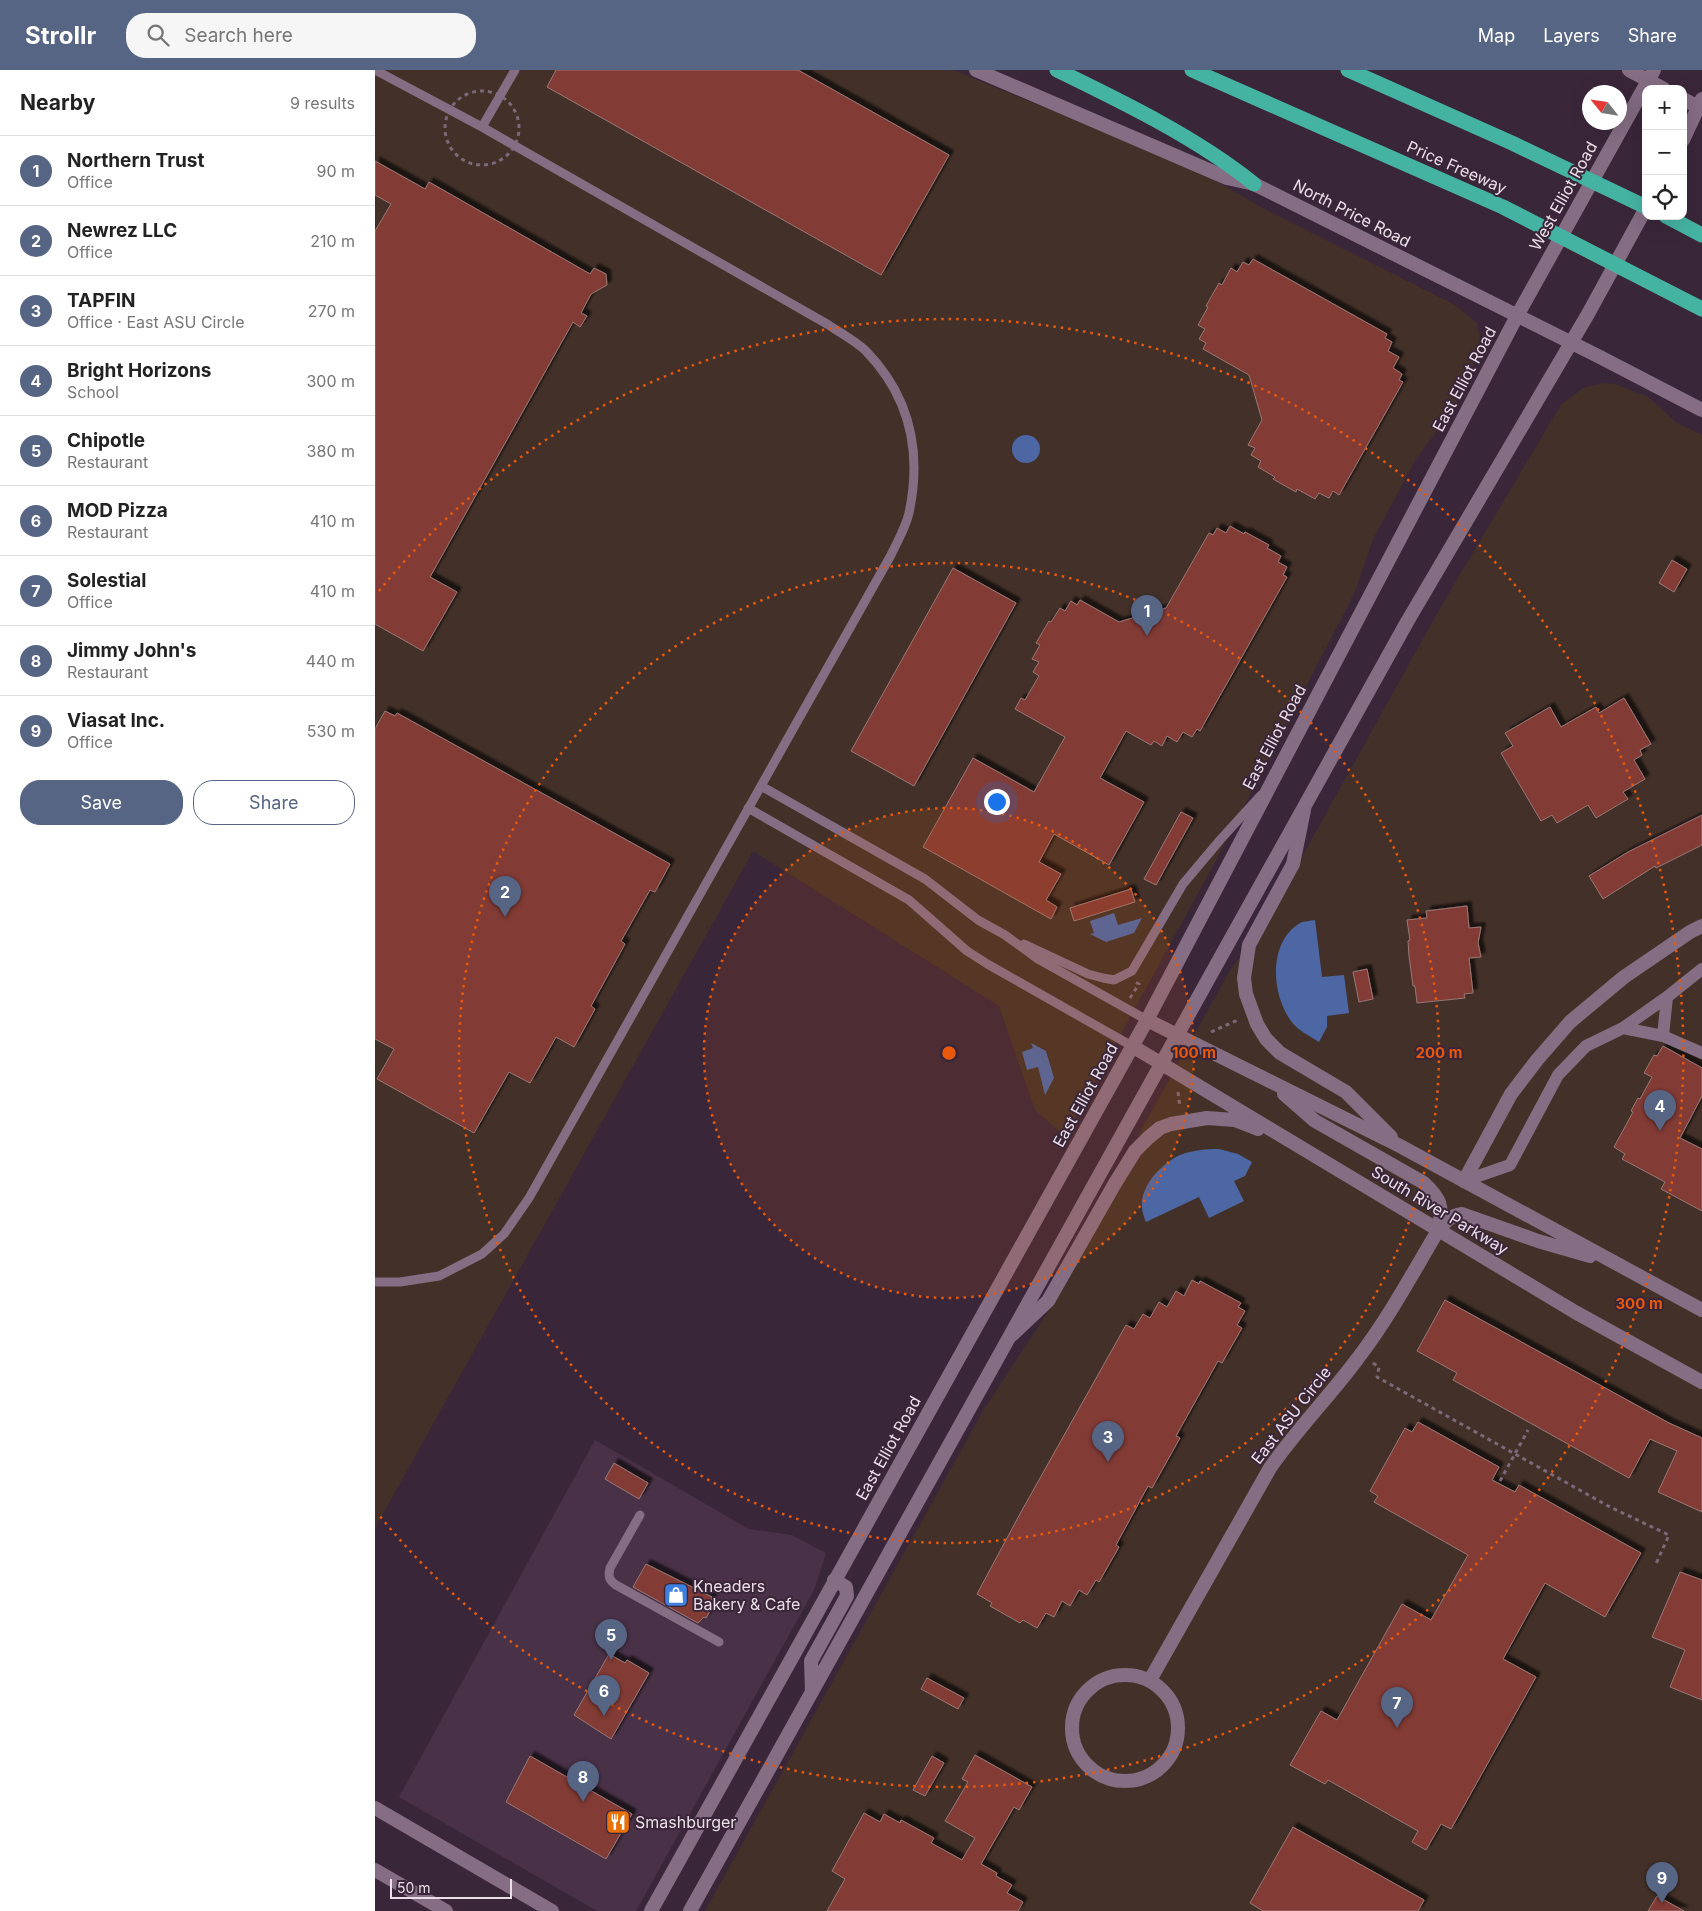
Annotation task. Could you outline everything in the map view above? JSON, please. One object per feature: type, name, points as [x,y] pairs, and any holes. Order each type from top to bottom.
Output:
[{"type":"highway","points":[[1057,70],[1153,119],[1230,164],[1255,184]]},
{"type":"highway","name":"Price Freeway","points":[[1193,70],[1503,207],[1702,308]]},
{"type":"highway","points":[[1348,70],[1512,143],[1642,206]]},
{"type":"highway","points":[[1674,220],[1702,235]]},
{"type":"main road","name":"North Price Road","points":[[976,70],[1227,178],[1255,184],[1571,342],[1702,410]]},
{"type":"main road","points":[[1629,70],[1651,75],[1660,85]]},
{"type":"main road","name":"West Elliot Road","points":[[1533,287],[1651,75]]},
{"type":"main road","points":[[1687,100],[1701,105],[1687,133]]},
{"type":"main road","points":[[690,1911],[1407,622],[1588,314],[1642,215]]},
{"type":"main road","name":"East Elliot Road","points":[[651,1911],[1147,1020],[1267,788],[1533,287]]},
{"type":"main road","points":[[1305,805],[1293,864],[1249,945],[1244,978],[1246,994],[1257,1024],[1266,1039],[1280,1053],[1346,1092],[1400,1146]]},
{"type":"main road","points":[[1464,1180],[1511,1094],[1570,1022],[1624,976],[1702,926]]},
{"type":"main road","name":"South River Parkway","points":[[1147,1020],[1400,1146],[1702,1310]]},
{"type":"main road","name":"South River Parkway","points":[[1132,1046],[1575,1312],[1702,1382]]},
{"type":"main road","points":[[1269,1081],[1315,1121],[1424,1183],[1438,1197],[1441,1205],[1439,1229]]},
{"type":"main road","points":[[1011,1335],[1048,1301],[1135,1151],[1160,1128],[1171,1124],[1207,1118],[1235,1120],[1310,1152]]},
{"type":"main road","points":[[1439,1229],[1454,1215],[1462,1214],[1538,1241],[1615,1263]]},
{"type":"main road","name":"East ASU Circle","points":[[1150,1680],[1270,1468],[1358,1358],[1394,1304],[1439,1229]]},
{"type":"main road","points":[[812,1692],[811,1661],[847,1596],[846,1587],[834,1580]]},
{"type":"main road","points":[[1120,1674],[1135,1675],[1150,1680],[1163,1689],[1173,1702],[1178,1717],[1179,1733],[1175,1748],[1167,1762],[1155,1772],[1141,1779],[1125,1782],[1109,1779],[1095,1772],[1083,1762],[1072,1736],[1073,1716],[1081,1698],[1091,1686],[1112,1676],[1120,1674]]},
{"type":"main road","points":[[375,1808],[552,1911]]},
{"type":"main road","points":[[375,1870],[446,1911]]},
{"type":"street","points":[[1464,1180],[1510,1166],[1559,1075],[1586,1046],[1623,1028],[1702,969]]},
{"type":"street","points":[[1663,1036],[1667,997]]},
{"type":"street","points":[[1623,1028],[1663,1036],[1702,1053]]},
{"type":"lane","points":[[375,70],[482,127],[827,324],[864,350],[890,381],[902,404],[911,428],[915,465],[909,515],[891,555],[529,1198],[504,1234],[482,1254],[439,1276],[399,1282],[375,1282]]},
{"type":"lane","points":[[482,127],[515,70]]},
{"type":"lane","points":[[761,786],[925,879],[978,920],[1005,935],[1088,974],[1114,980],[1132,971],[1183,884],[1267,788]]},
{"type":"lane","points":[[748,808],[909,900],[967,951],[1132,1046]]},
{"type":"lane","points":[[1005,935],[1037,959],[1147,1020]]},
{"type":"lane","points":[[640,1515],[610,1568],[610,1579],[616,1585],[719,1642]]},
{"type":"path","points":[[1128,1001],[1139,984],[1132,980]]},
{"type":"path","points":[[1211,1032],[1245,1016]]},
{"type":"path","points":[[1178,1091],[1181,1115]]},
{"type":"path","points":[[1373,1363],[1379,1367],[1377,1377],[1610,1507],[1669,1535],[1655,1566]]},
{"type":"path","points":[[1500,1480],[1529,1430]]},
{"type":"shaded area","points":[[375,70],[953,70],[1199,171],[1266,210],[1455,305],[1477,323],[1482,347],[1452,410],[1415,461],[1373,539],[1355,592],[1213,866],[1065,1136],[1035,1110],[999,1006],[753,851],[375,1528]]},
{"type":"shaded area","points":[[1603,383],[1615,384],[1648,397],[1677,423],[1702,435],[1702,1911],[705,1911],[983,1411],[1052,1306],[1125,1174],[1142,1128],[1231,969],[1262,929],[1443,603],[1561,405],[1583,388]]},
{"type":"shaded area","points":[[595,1440],[749,1529],[792,1535],[826,1553],[815,1588],[636,1911],[597,1911],[399,1797]]},
{"type":"water","points":[[1026,435],[1036,439],[1040,449],[1036,459],[1026,463],[1016,459],[1012,449],[1016,439]]},
{"type":"water","points":[[1114,913],[1118,925],[1142,918],[1134,933],[1106,942],[1090,934],[1094,933],[1090,921]]},
{"type":"water","points":[[1315,920],[1322,977],[1344,975],[1349,1013],[1327,1016],[1327,1027],[1319,1042],[1297,1027],[1284,1010],[1279,997],[1276,969],[1282,943],[1290,932],[1300,923]]},
{"type":"water","points":[[1031,1043],[1046,1051],[1054,1078],[1045,1095],[1038,1067],[1027,1070],[1022,1052],[1033,1048]]},
{"type":"water","points":[[1219,1149],[1238,1154],[1252,1162],[1245,1176],[1234,1181],[1244,1201],[1209,1218],[1199,1197],[1146,1222],[1142,1211],[1142,1199],[1148,1183],[1160,1169],[1185,1153]]},
{"type":"building","points":[[556,70],[798,70],[949,155],[881,275],[547,87]]},
{"type":"building","points":[[375,161],[425,189],[429,182],[590,274],[594,268],[606,274],[607,285],[591,294],[581,313],[587,316],[580,327],[573,322],[430,577],[457,592],[423,651],[375,624],[375,231],[391,204],[375,195]]},
{"type":"building","points":[[1253,259],[1387,334],[1385,338],[1392,342],[1388,351],[1399,357],[1393,368],[1402,374],[1399,380],[1403,382],[1339,495],[1333,491],[1329,498],[1319,493],[1315,499],[1297,489],[1296,492],[1273,479],[1275,477],[1258,467],[1261,461],[1251,455],[1255,448],[1248,445],[1262,420],[1249,375],[1203,349],[1206,343],[1199,339],[1205,329],[1198,325],[1219,283],[1222,285],[1231,268],[1237,272],[1243,262],[1249,265]]},
{"type":"building","points":[[1230,526],[1269,545],[1267,548],[1281,556],[1278,562],[1287,567],[1283,575],[1287,577],[1200,731],[1197,729],[1192,737],[1183,732],[1177,742],[1167,736],[1162,746],[1154,741],[1151,745],[1126,731],[1100,778],[1144,802],[1109,865],[1054,834],[1039,862],[1061,874],[1046,900],[1057,907],[1051,919],[923,847],[973,758],[1034,792],[1065,737],[1015,709],[1021,698],[1025,700],[1039,676],[1033,672],[1039,662],[1032,659],[1040,645],[1036,643],[1049,621],[1051,622],[1060,608],[1065,611],[1071,601],[1077,605],[1080,600],[1119,622],[1166,608],[1209,533],[1213,535],[1217,528],[1226,533]]},
{"type":"building","points":[[1672,560],[1687,569],[1674,592],[1659,583]]},
{"type":"building","points":[[953,568],[1016,603],[914,786],[851,751]]},
{"type":"building","points":[[1624,698],[1651,744],[1640,750],[1642,755],[1634,760],[1645,779],[1623,792],[1628,799],[1596,818],[1588,805],[1557,823],[1552,815],[1541,821],[1501,753],[1513,746],[1505,733],[1550,707],[1561,727],[1596,707],[1599,713]]},
{"type":"building","points":[[385,711],[395,716],[397,713],[670,864],[655,892],[650,890],[621,941],[625,944],[591,1006],[595,1009],[574,1047],[556,1037],[530,1083],[509,1072],[474,1133],[377,1079],[394,1049],[375,1039],[375,729]]},
{"type":"building","points":[[1181,812],[1193,818],[1156,885],[1144,879]]},
{"type":"building","points":[[1702,815],[1702,845],[1656,868],[1655,866],[1603,899],[1589,876],[1628,852]]},
{"type":"building","points":[[1131,889],[1135,902],[1074,921],[1070,908]]},
{"type":"building","points":[[1467,906],[1469,928],[1481,927],[1478,943],[1481,957],[1469,958],[1473,993],[1464,994],[1465,998],[1417,1003],[1409,956],[1408,941],[1410,940],[1407,920],[1427,918],[1426,911]]},
{"type":"building","points":[[1367,969],[1373,999],[1359,1002],[1353,972]]},
{"type":"building","points":[[1663,1046],[1702,1068],[1702,1096],[1680,1138],[1702,1149],[1702,1211],[1661,1189],[1665,1182],[1622,1159],[1625,1154],[1614,1147],[1633,1112],[1631,1111],[1638,1098],[1640,1099],[1652,1077],[1644,1073],[1654,1055],[1657,1056]]},
{"type":"building","points":[[1192,1280],[1199,1284],[1200,1281],[1241,1303],[1238,1307],[1245,1311],[1237,1325],[1242,1328],[1222,1363],[1218,1361],[1176,1436],[1180,1438],[1152,1488],[1148,1486],[1116,1545],[1119,1547],[1099,1582],[1096,1580],[1087,1595],[1079,1590],[1070,1606],[1062,1601],[1054,1617],[1046,1613],[1037,1628],[1023,1620],[1020,1623],[990,1606],[992,1603],[977,1594],[1126,1325],[1134,1329],[1143,1314],[1150,1318],[1159,1302],[1167,1307],[1176,1291],[1184,1296]]},
{"type":"building","points":[[1445,1300],[1669,1423],[1702,1438],[1702,1512],[1658,1492],[1677,1451],[1650,1439],[1629,1478],[1453,1380],[1457,1373],[1417,1351]]},
{"type":"building","points":[[1418,1422],[1499,1467],[1492,1480],[1515,1492],[1519,1485],[1641,1553],[1605,1617],[1545,1583],[1503,1659],[1536,1677],[1451,1829],[1441,1824],[1426,1850],[1412,1842],[1418,1831],[1328,1780],[1325,1784],[1290,1765],[1321,1711],[1337,1720],[1402,1604],[1431,1620],[1468,1555],[1374,1502],[1378,1496],[1370,1491],[1405,1428],[1412,1432]]},
{"type":"building","points":[[614,1463],[648,1483],[639,1499],[605,1479]]},
{"type":"building","name":"Kneaders Bakery & Cafe","points":[[646,1564],[712,1597],[710,1611],[706,1618],[704,1617],[698,1623],[633,1587]]},
{"type":"building","points":[[1680,1572],[1702,1580],[1702,1700],[1670,1687],[1685,1650],[1652,1637]]},
{"type":"building","points":[[609,1654],[625,1663],[627,1660],[649,1673],[611,1739],[574,1715]]},
{"type":"building","points":[[927,1678],[964,1698],[958,1709],[921,1689]]},
{"type":"building","points":[[975,1755],[1032,1787],[1019,1810],[1014,1807],[981,1864],[997,1873],[996,1876],[1012,1885],[1007,1893],[1023,1902],[1018,1911],[827,1911],[845,1879],[832,1871],[864,1813],[880,1822],[884,1814],[900,1823],[901,1820],[934,1838],[931,1843],[962,1860],[975,1838],[945,1821],[968,1782],[962,1779]]},
{"type":"building","points":[[530,1756],[632,1814],[606,1859],[506,1802]]},
{"type":"building","points":[[932,1756],[944,1763],[925,1796],[913,1790]]},
{"type":"building","points":[[1293,1827],[1424,1900],[1418,1911],[1263,1911],[1250,1903]]},
{"type":"building","points":[[1657,1896],[1684,1911],[1648,1911]]},
{"type":"place","name":"Northern Trust","points":[[1147,636]]},
{"type":"place","name":"Newrez LLC","points":[[505,917]]},
{"type":"place","name":"Bright Horizons","points":[[1660,1131]]},
{"type":"place","name":"TAPFIN","points":[[1108,1462]]},
{"type":"place","name":"Kneaders Bakery & Cafe","points":[[676,1595]]},
{"type":"place","name":"Chipotle","points":[[611,1660]]},
{"type":"place","name":"MOD Pizza","points":[[604,1716]]},
{"type":"place","name":"Solestial","points":[[1397,1728]]},
{"type":"place","name":"Jimmy John's","points":[[583,1802]]},
{"type":"place","name":"Smashburger","points":[[618,1822]]},
{"type":"place","name":"Viasat Inc.","points":[[1662,1903]]}]
